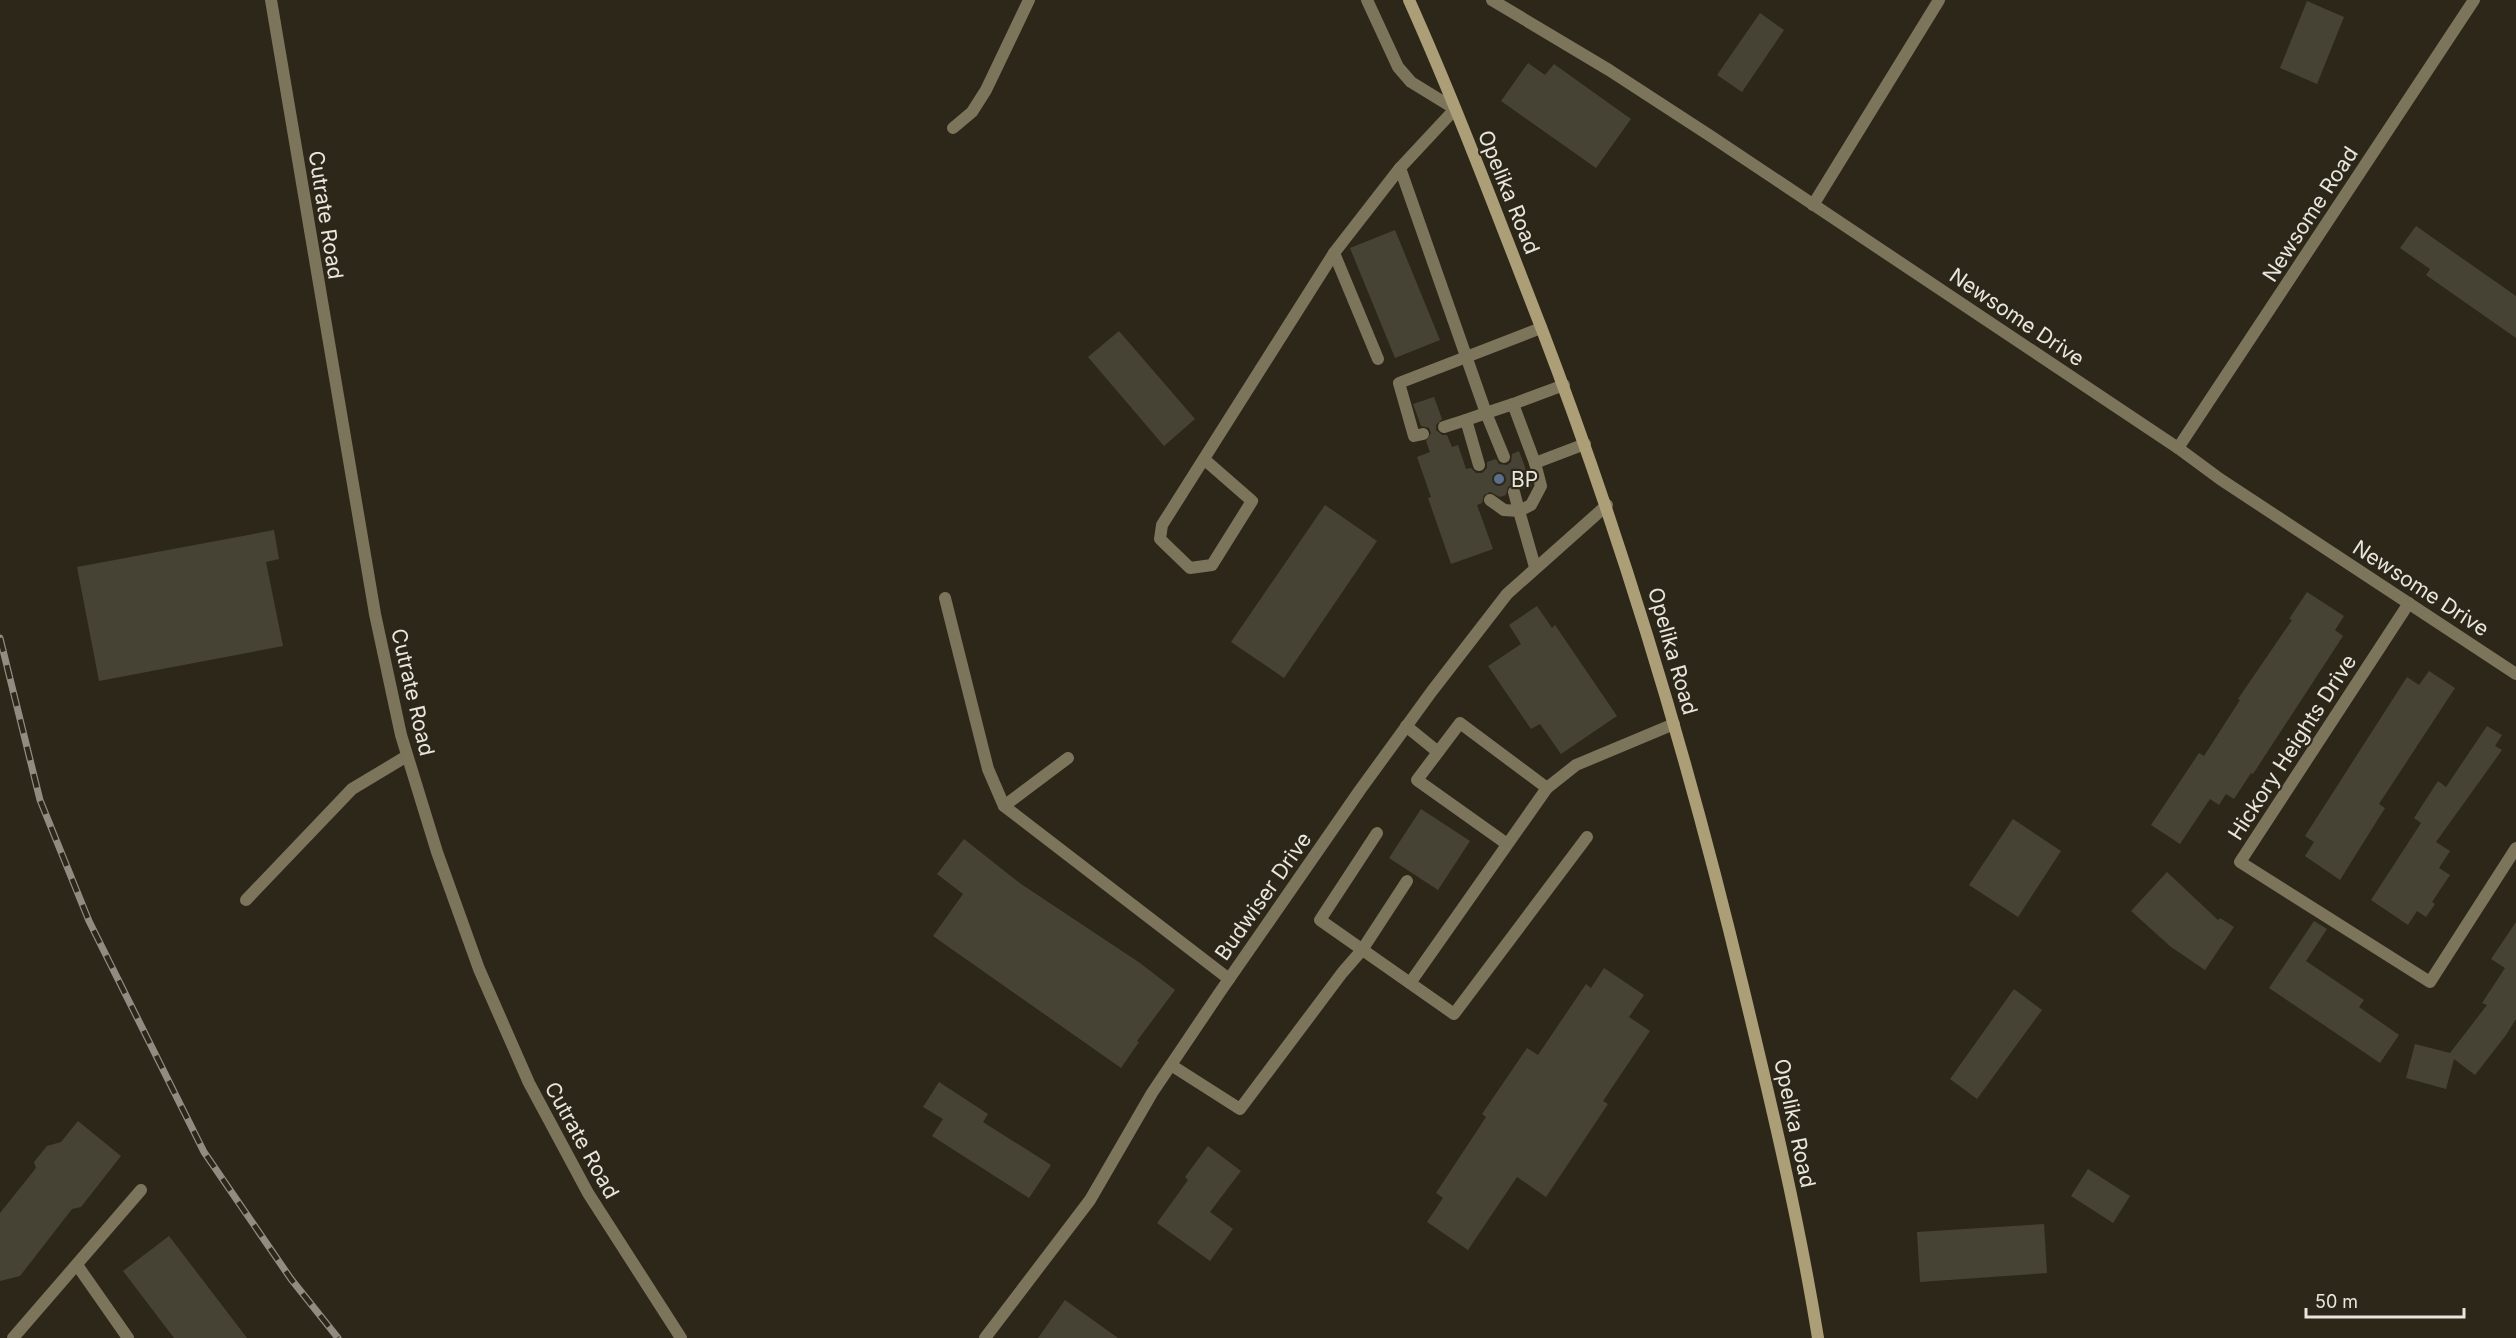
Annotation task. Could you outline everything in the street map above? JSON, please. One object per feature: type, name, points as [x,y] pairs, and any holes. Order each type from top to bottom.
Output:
[{"type":"main road","name":"Opelika Road","points":[[1409,0],[1455,109],[1564,385],[1607,505],[1674,724],[1710,848],[1767,1088],[1818,1338]]},
{"type":"street","name":"Cutrate Road","points":[[271,0],[373,603],[407,756],[436,852],[479,969],[529,1083],[588,1193],[681,1338]]},
{"type":"street","points":[[953,128],[972,112],[986,90],[1029,0]]},
{"type":"street","points":[[1205,460],[1252,501],[1212,565],[1190,568],[1160,539],[1162,525],[1334,253],[1400,168],[1455,109],[1412,82],[1398,67],[1367,0]]},
{"type":"street","name":"Newsome Drive","points":[[1492,0],[1609,70],[2516,674]]},
{"type":"street","points":[[1813,205],[1939,0]]},
{"type":"street","name":"Newsome Road","points":[[2178,448],[2474,0]]},
{"type":"street","points":[[1400,168],[1486,413],[1504,457]]},
{"type":"street","points":[[1334,253],[1378,359]]},
{"type":"street","points":[[1423,434],[1414,436],[1399,383],[1541,328]]},
{"type":"street","points":[[1444,427],[1564,385]]},
{"type":"street","points":[[1490,500],[1504,510],[1519,511],[1531,505],[1541,486],[1513,404]]},
{"type":"street","points":[[1466,420],[1479,465]]},
{"type":"street","points":[[1534,463],[1585,444]]},
{"type":"street","points":[[1514,492],[1535,567]]},
{"type":"street","name":"Budwiser Drive","points":[[985,1338],[1090,1200],[1171,1065],[1406,726],[1507,594],[1607,505]]},
{"type":"street","points":[[945,598],[988,769],[1004,806],[1229,979]]},
{"type":"street","name":"Hickory Heights Drive","points":[[2409,603],[2240,861],[2430,982],[2516,848]]},
{"type":"street","points":[[1507,844],[1417,780],[1460,723],[1547,788]]},
{"type":"street","points":[[1410,982],[1547,788],[1576,765],[1674,724]]},
{"type":"street","points":[[1406,726],[1438,753]]},
{"type":"street","points":[[246,900],[352,789],[407,756]]},
{"type":"street","points":[[1004,806],[1068,758]]},
{"type":"street","points":[[1377,833],[1320,920],[1454,1014],[1587,837]]},
{"type":"street","points":[[1171,1065],[1240,1109],[1342,973],[1362,950],[1407,881]]},
{"type":"street","points":[[13,1338],[141,1190]]},
{"type":"street","points":[[77,1265],[128,1338]]},
{"type":"building","points":[[2307,1],[2344,17],[2317,84],[2280,68]]},
{"type":"building","points":[[1760,13],[1784,30],[1742,92],[1717,75]]},
{"type":"building","points":[[1528,63],[1545,75],[1554,64],[1631,119],[1596,168],[1501,101]]},
{"type":"building","points":[[2416,226],[2516,296],[2516,338],[2426,275],[2430,269],[2400,248]]},
{"type":"building","points":[[1395,230],[1440,340],[1395,358],[1350,248]]},
{"type":"building","points":[[1119,331],[1195,419],[1164,446],[1088,357]]},
{"type":"building","points":[[1434,397],[1442,419],[1436,425],[1436,430],[1442,435],[1447,435],[1452,447],[1458,445],[1466,469],[1471,468],[1476,473],[1482,473],[1487,468],[1487,462],[1496,459],[1499,464],[1507,465],[1511,462],[1512,454],[1519,451],[1532,486],[1522,489],[1517,484],[1512,484],[1508,487],[1506,495],[1500,497],[1490,492],[1484,495],[1482,503],[1477,505],[1493,549],[1451,564],[1428,498],[1431,497],[1417,457],[1430,452],[1426,441],[1431,433],[1429,428],[1421,426],[1413,404]]},
{"type":"building","points":[[1325,505],[1377,541],[1284,678],[1231,642]]},
{"type":"building","points":[[274,530],[279,559],[266,562],[283,646],[99,681],[77,567]]},
{"type":"building","points":[[2307,592],[2344,616],[2335,630],[2343,636],[2253,774],[2251,773],[2234,799],[2226,794],[2219,805],[2210,799],[2180,844],[2151,825],[2199,753],[2204,756],[2240,700],[2238,699],[2292,620],[2289,619]]},
{"type":"building","points":[[1537,606],[1552,628],[1555,625],[1617,716],[1561,754],[1540,724],[1531,729],[1488,666],[1521,644],[1509,625]]},
{"type":"building","points":[[2429,671],[2455,688],[2379,804],[2385,808],[2340,880],[2305,856],[2314,842],[2305,836],[2407,677],[2419,685]]},
{"type":"building","points":[[2487,726],[2502,735],[2495,746],[2502,750],[2436,842],[2450,851],[2439,868],[2450,875],[2432,902],[2435,904],[2426,917],[2417,911],[2408,925],[2371,900],[2421,823],[2414,818],[2438,781],[2446,787]]},
{"type":"building","points":[[1421,809],[1470,841],[1438,890],[1389,858]]},
{"type":"building","points":[[2013,819],[2061,851],[2018,917],[1969,885]]},
{"type":"building","points":[[964,839],[1021,884],[1140,963],[1175,990],[1137,1041],[1139,1042],[1121,1068],[933,936],[963,894],[937,874]]},
{"type":"building","points":[[2167,872],[2218,920],[2220,918],[2234,927],[2205,970],[2171,947],[2131,911]]},
{"type":"building","points":[[2314,921],[2327,929],[2306,961],[2364,1000],[2359,1007],[2399,1035],[2380,1063],[2269,988]]},
{"type":"building","points":[[2516,922],[2516,1019],[2506,1035],[2475,1075],[2454,1059],[2446,1089],[2406,1078],[2415,1044],[2450,1053],[2487,1005],[2482,1003],[2505,968],[2491,959]]},
{"type":"building","points":[[1604,968],[1644,995],[1629,1017],[1650,1031],[1603,1101],[1608,1104],[1546,1197],[1517,1177],[1468,1250],[1427,1222],[1443,1198],[1436,1193],[1486,1117],[1482,1114],[1527,1048],[1538,1055],[1586,984],[1591,988]]},
{"type":"building","points":[[2014,989],[2042,1010],[1977,1099],[1950,1079]]},
{"type":"building","points":[[939,1082],[988,1114],[983,1122],[1051,1165],[1029,1198],[932,1136],[943,1119],[923,1107]]},
{"type":"building","points":[[78,1121],[121,1156],[81,1207],[72,1209],[20,1276],[0,1281],[0,1213],[36,1168],[34,1162],[47,1146],[61,1142]]},
{"type":"building","points":[[1208,1146],[1241,1171],[1210,1212],[1233,1229],[1210,1261],[1157,1223],[1188,1180],[1185,1177]]},
{"type":"building","points":[[2088,1169],[2130,1196],[2113,1223],[2071,1196]]},
{"type":"building","points":[[2044,1224],[2047,1273],[1920,1282],[1917,1232]]},
{"type":"building","points":[[169,1236],[247,1338],[174,1338],[123,1271]]},
{"type":"building","points":[[1065,1300],[1118,1338],[1038,1338]]},
{"type":"railway","points":[[0,638],[40,800],[89,921],[204,1152],[291,1279],[338,1338]]},
{"type":"place","name":"BP","points":[[1499,479]]}]
